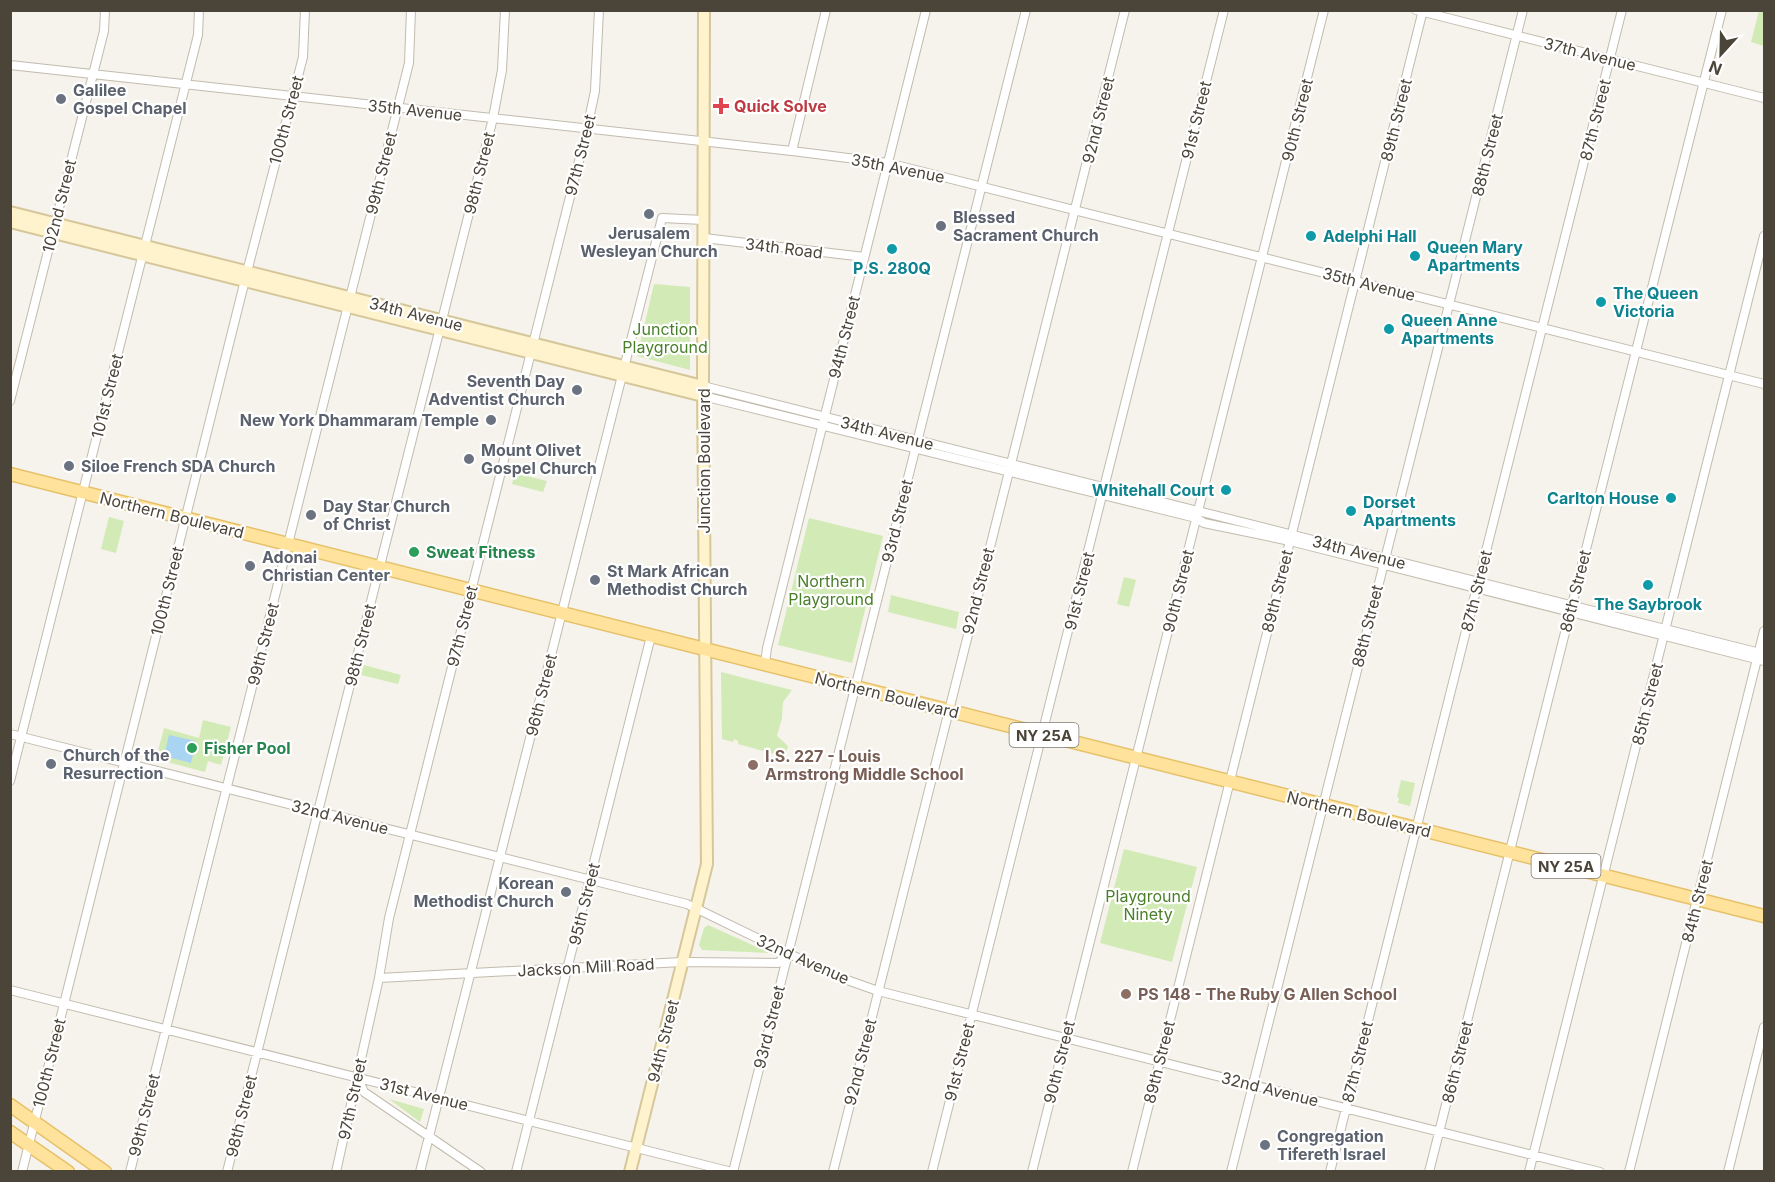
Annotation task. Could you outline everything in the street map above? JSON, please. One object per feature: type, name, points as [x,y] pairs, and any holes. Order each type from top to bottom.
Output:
[{"type":"main road","name":"Junction Boulevard","points":[[696,910],[708,864],[703,391],[704,10]]},
{"type":"main road","name":"34th Avenue","points":[[10,212],[54,228],[703,391]]},
{"type":"main road","name":"34th Avenue","points":[[10,222],[54,228]]},
{"type":"main road","name":"Northern Boulevard","points":[[10,474],[1764,916]]},
{"type":"main road","name":"94th Street","points":[[630,1172],[696,910]]},
{"type":"main road","points":[[10,1105],[105,1172]]},
{"type":"main road","points":[[10,1132],[68,1172]]},
{"type":"street","name":"102nd Street","points":[[10,401],[104,31],[105,10]]},
{"type":"street","name":"101st Street","points":[[10,781],[186,84],[198,34],[199,10]]},
{"type":"street","name":"100th Street","points":[[22,1172],[303,57],[305,10]]},
{"type":"street","name":"99th Street","points":[[130,1172],[409,63],[411,10]]},
{"type":"street","name":"98th Street","points":[[227,1172],[493,118],[502,69],[504,10]]},
{"type":"street","name":"97th Street","points":[[336,1172],[379,978],[389,918],[596,91],[599,10]]},
{"type":"street","points":[[792,151],[826,10]]},
{"type":"street","name":"94th Street","points":[[765,664],[823,420],[926,10]]},
{"type":"street","name":"93rd Street","points":[[733,1172],[1026,10]]},
{"type":"street","name":"92nd Street","points":[[833,1172],[1125,10]]},
{"type":"street","name":"91st Street","points":[[932,1172],[1224,10]]},
{"type":"street","name":"90th Street","points":[[1032,1172],[1324,10]]},
{"type":"street","name":"88th Street","points":[[1230,1172],[1523,10]]},
{"type":"street","name":"87th Street","points":[[1330,1172],[1622,10]]},
{"type":"street","name":"86th Street","points":[[1430,1172],[1722,10]]},
{"type":"street","name":"37th Avenue","points":[[1421,11],[1764,98]]},
{"type":"street","name":"89th Street","points":[[1132,1172],[1356,281],[1421,11]]},
{"type":"street","name":"35th Avenue","points":[[10,65],[792,151],[888,164],[1764,384]]},
{"type":"street","name":"96th Street","points":[[420,1172],[662,218],[703,220]]},
{"type":"street","name":"85th Street","points":[[1529,1172],[1764,236]]},
{"type":"street","name":"34th Road","points":[[704,238],[864,257]]},
{"type":"street","name":"34th Avenue","points":[[703,391],[1761,657]]},
{"type":"street","name":"84th Street","points":[[1629,1172],[1761,657],[1764,631]]},
{"type":"street","name":"95th Street","points":[[516,1172],[651,636]]},
{"type":"street","name":"32nd Avenue","points":[[10,734],[687,904],[840,978],[878,991],[1599,1172]]},
{"type":"street","name":"Jackson Mill Road","points":[[379,978],[682,962],[778,963],[788,953]]},
{"type":"street","name":"31st Avenue","points":[[10,990],[733,1172]]},
{"type":"street","points":[[1728,1172],[1764,1027]]},
{"type":"street","points":[[357,1077],[364,1092],[481,1172]]},
{"type":"green space","points":[[1759,11],[1764,11],[1764,46],[1751,42]]},
{"type":"green space","name":"Junction Playground","points":[[654,284],[690,287],[690,370],[637,356]]},
{"type":"green space","points":[[515,473],[547,481],[543,492],[512,484]]},
{"type":"green space","points":[[109,517],[124,521],[116,553],[101,549]]},
{"type":"green space","name":"Northern Playground","points":[[809,518],[883,536],[852,663],[778,645]]},
{"type":"green space","points":[[1124,577],[1136,580],[1129,607],[1117,604]]},
{"type":"green space","points":[[891,595],[959,612],[956,629],[888,612]]},
{"type":"green space","points":[[364,665],[401,675],[398,684],[361,675]]},
{"type":"green space","points":[[721,672],[792,690],[783,702],[777,736],[788,746],[785,757],[738,744],[738,741],[734,739],[733,742],[722,739]]},
{"type":"green space","name":"Fisher Pool","points":[[203,720],[231,727],[221,765],[208,761],[205,772],[156,759],[164,728],[199,738]]},
{"type":"green space","points":[[1401,780],[1415,783],[1410,806],[1398,803]]},
{"type":"green space","name":"Playground Ninety","points":[[1124,849],[1197,867],[1172,962],[1100,943]]},
{"type":"green space","points":[[708,925],[770,953],[702,950],[699,945],[704,928]]},
{"type":"green space","points":[[389,1099],[424,1109],[420,1122]]},
{"type":"water","points":[[169,735],[196,741],[191,763],[164,756]]},
{"type":"place","name":"Galilee Gospel Chapel","points":[[61,99]]},
{"type":"place","name":"Quick Solve","points":[[721,106]]},
{"type":"place","name":"Jerusalem Wesleyan Church","points":[[649,214]]},
{"type":"place","name":"Blessed Sacrament Church","points":[[941,226]]},
{"type":"place","name":"Adelphi Hall","points":[[1311,236]]},
{"type":"place","name":"P.S. 280Q","points":[[892,249]]},
{"type":"place","name":"Queen Mary Apartments","points":[[1415,256]]},
{"type":"place","name":"The Queen Victoria","points":[[1601,302]]},
{"type":"place","name":"Queen Anne Apartments","points":[[1389,329]]},
{"type":"place","name":"Seventh Day Adventist Church","points":[[577,390]]},
{"type":"place","name":"New York Dhammaram Temple","points":[[491,420]]},
{"type":"place","name":"Mount Olivet Gospel Church","points":[[469,459]]},
{"type":"place","name":"Siloe French SDA Church","points":[[69,466]]},
{"type":"place","name":"Whitehall Court","points":[[1226,490]]},
{"type":"place","name":"Carlton House","points":[[1671,498]]},
{"type":"place","name":"Dorset Apartments","points":[[1351,511]]},
{"type":"place","name":"Day Star Church of Christ","points":[[311,515]]},
{"type":"place","name":"Sweat Fitness","points":[[414,552]]},
{"type":"place","name":"Adonai Christian Center","points":[[250,566]]},
{"type":"place","name":"St Mark African Methodist Church","points":[[595,580]]},
{"type":"place","name":"The Saybrook","points":[[1648,585]]},
{"type":"place","name":"Fisher Pool","points":[[192,748]]},
{"type":"place","name":"Church of the Resurrection","points":[[51,764]]},
{"type":"place","name":"I.S. 227 - Louis Armstrong Middle School","points":[[753,765]]},
{"type":"place","name":"Korean Methodist Church","points":[[566,892]]},
{"type":"place","name":"PS 148 - The Ruby G Allen School","points":[[1126,994]]},
{"type":"place","name":"Congregation Tifereth Israel","points":[[1265,1145]]}]
